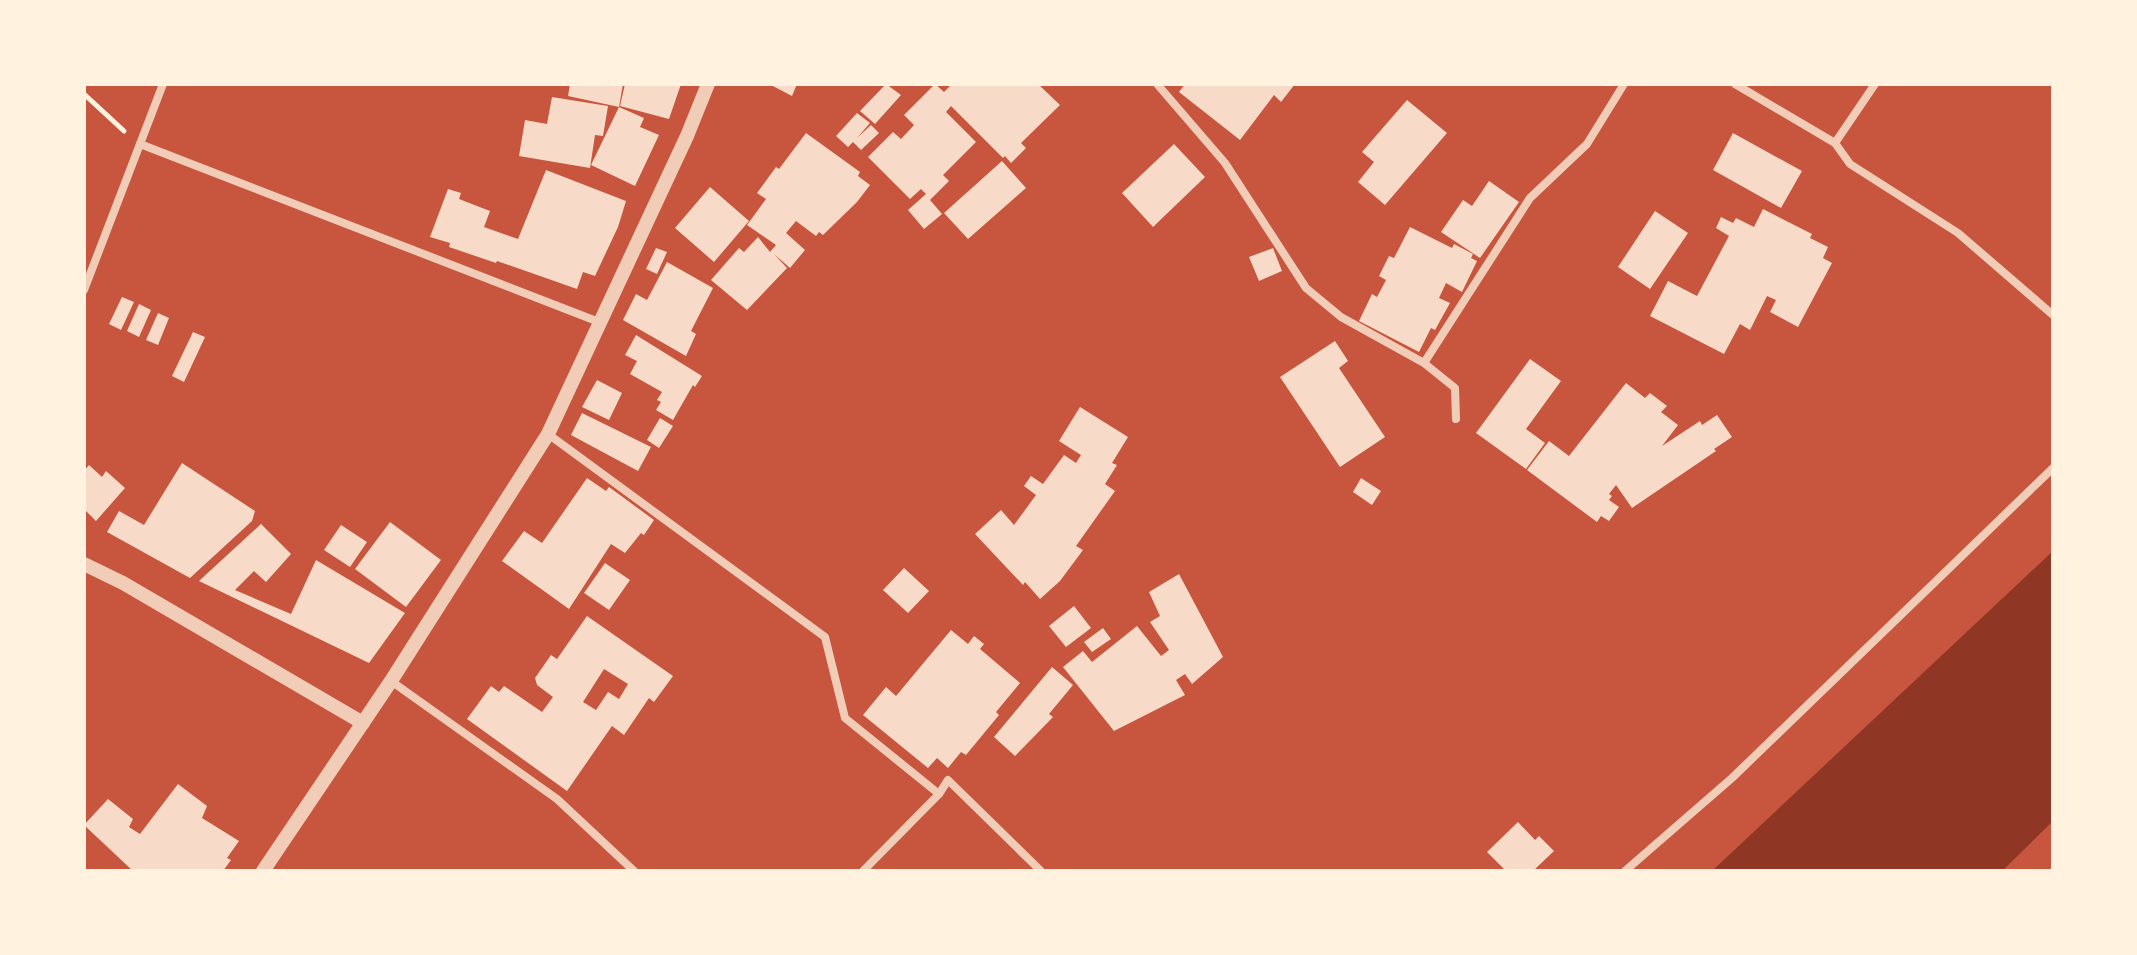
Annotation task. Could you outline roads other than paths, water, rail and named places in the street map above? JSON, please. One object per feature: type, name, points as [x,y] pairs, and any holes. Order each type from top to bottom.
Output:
[{"type":"street","points":[[84,290],[163,84]]},
{"type":"street","points":[[263,871],[391,681],[548,434],[687,136],[708,84]]},
{"type":"street","points":[[1157,84],[1225,163],[1306,288],[1341,317],[1424,363],[1455,388],[1456,419]]},
{"type":"street","points":[[1424,363],[1530,198],[1587,144],[1624,84]]},
{"type":"street","points":[[1735,84],[1835,143],[1850,164],[1958,233],[2053,315]]},
{"type":"street","points":[[1835,143],[1875,84]]},
{"type":"street","points":[[140,144],[599,322]]},
{"type":"street","points":[[548,434],[825,637],[845,718],[939,794]]},
{"type":"street","points":[[1625,871],[1732,778],[2053,468]]},
{"type":"street","points":[[84,564],[123,583],[363,723]]},
{"type":"street","points":[[391,681],[557,799],[634,871]]},
{"type":"street","points":[[863,871],[939,794],[948,780],[1041,871]]}]
